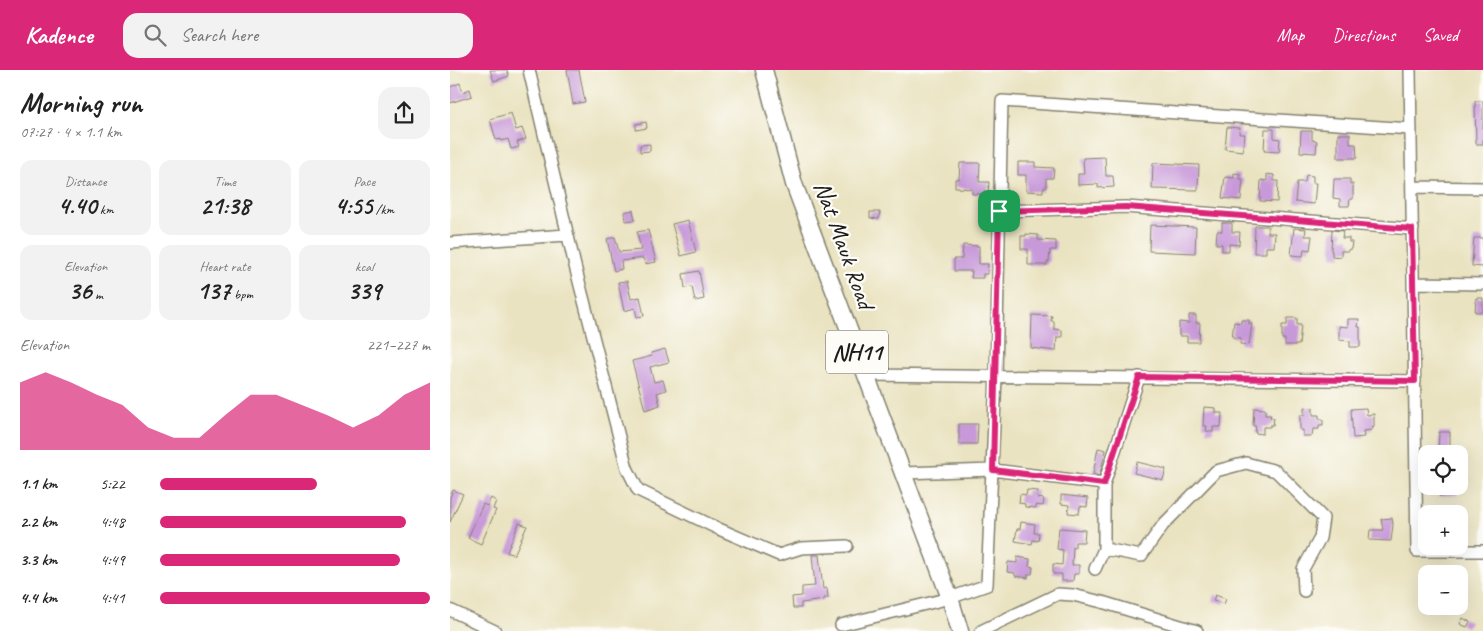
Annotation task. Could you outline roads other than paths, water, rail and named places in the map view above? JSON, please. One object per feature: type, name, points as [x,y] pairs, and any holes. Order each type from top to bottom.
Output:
[{"type":"highway","name":"Nat Mauk Road","points":[[764,70],[794,184],[950,598],[960,631]]},
{"type":"street","points":[[529,70],[567,235],[627,468],[638,490],[719,529],[779,554],[801,548],[847,546]]},
{"type":"street","points":[[1410,70],[1417,551],[1483,551]]},
{"type":"street","points":[[841,625],[950,598],[987,585],[996,376],[1002,101],[1411,128]]},
{"type":"street","points":[[1412,188],[1483,188]]},
{"type":"street","points":[[999,211],[1126,207],[1412,229]]},
{"type":"street","points":[[450,243],[567,235]]},
{"type":"street","points":[[1413,283],[1483,284]]},
{"type":"street","points":[[865,374],[1415,381]]},
{"type":"street","points":[[1095,570],[1104,549],[1104,484],[1139,377]]},
{"type":"street","points":[[1105,550],[1141,556],[1163,525],[1216,471],[1246,463],[1276,471],[1323,518],[1320,538],[1304,569],[1304,591]]},
{"type":"street","points":[[903,473],[993,470],[1104,484]]},
{"type":"street","points":[[981,631],[1058,594],[1073,595],[1102,602],[1197,631]]},
{"type":"street","points":[[450,610],[495,631]]}]
